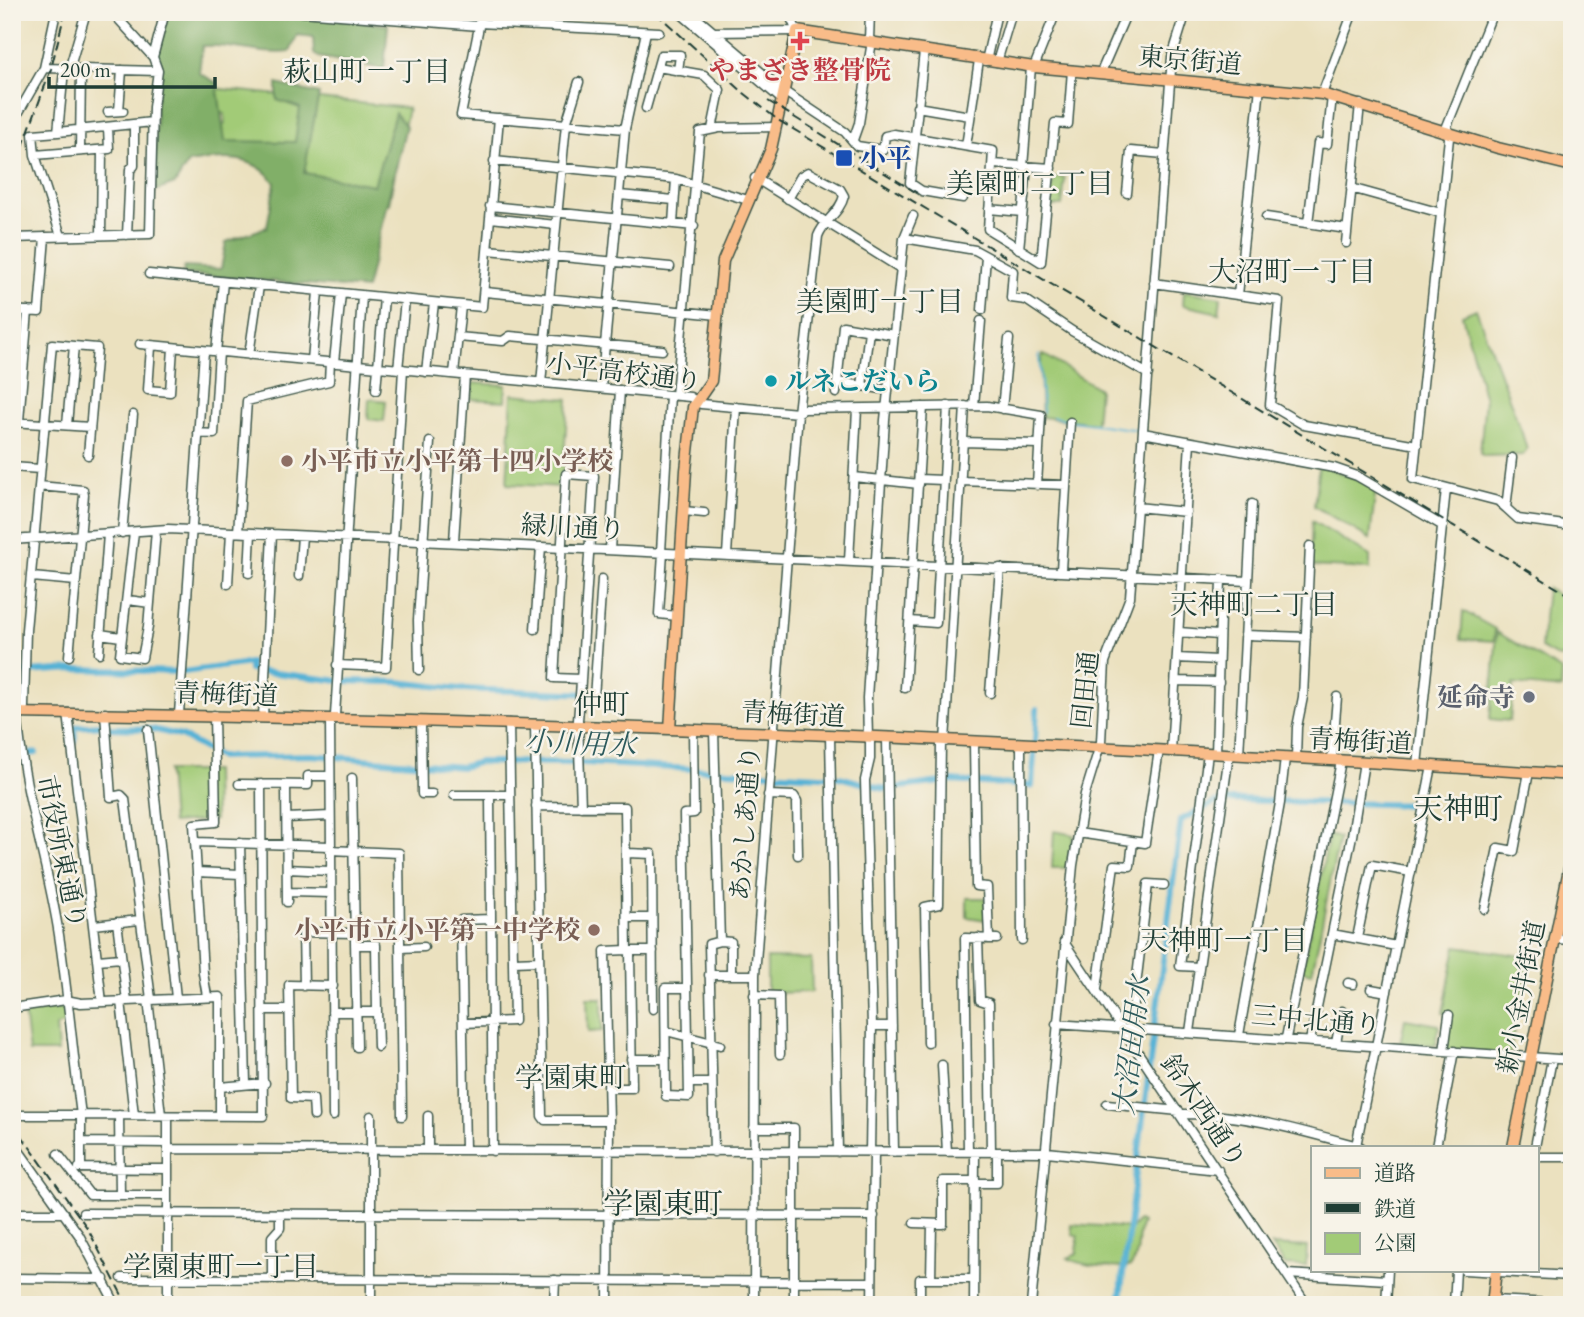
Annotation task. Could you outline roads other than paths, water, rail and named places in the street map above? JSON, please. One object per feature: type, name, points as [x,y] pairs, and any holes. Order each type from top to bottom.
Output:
[{"type":"main road","name":"東京街道","points":[[797,30],[982,61],[1327,95],[1446,132],[1572,166]]},
{"type":"main road","points":[[670,729],[684,511],[695,401],[711,382],[723,261],[771,149],[797,30]]},
{"type":"main road","name":"青梅街道","points":[[15,713],[68,713],[104,721],[148,713],[670,729],[1159,750],[1572,775]]},
{"type":"main road","name":"新小金井街道","points":[[1513,1146],[1572,855]]},
{"type":"main road","points":[[1492,1302],[1496,1272]]},
{"type":"street","points":[[12,124],[44,68],[56,12]]},
{"type":"street","points":[[58,132],[66,70],[86,12]]},
{"type":"street","points":[[12,238],[150,234],[152,122],[158,71],[153,57],[112,12]]},
{"type":"street","points":[[153,57],[165,12]]},
{"type":"street","points":[[306,12],[397,16],[479,24],[659,32]]},
{"type":"street","points":[[482,12],[461,115],[625,129]]},
{"type":"street","points":[[532,26],[534,12]]},
{"type":"street","points":[[679,12],[700,32],[781,95],[853,140],[857,146],[883,150],[885,136],[894,134],[993,151],[988,229],[1041,262],[1055,123],[1068,124],[1072,70]]},
{"type":"street","points":[[690,12],[781,95]]},
{"type":"street","points":[[700,32],[797,30],[788,12]]},
{"type":"street","points":[[853,140],[859,123],[870,41],[870,12]]},
{"type":"street","points":[[965,146],[982,61],[996,12]]},
{"type":"street","points":[[998,62],[1012,12]]},
{"type":"street","points":[[1019,249],[1032,67],[1056,12]]},
{"type":"street","points":[[1101,72],[1127,12]]},
{"type":"street","name":"回田通","points":[[1031,1305],[1064,942],[1078,833],[1099,747],[1105,662],[1126,608],[1132,574],[1171,79],[1174,48],[1186,12]]},
{"type":"street","points":[[1308,223],[1318,143],[1327,144],[1327,95],[1353,12]]},
{"type":"street","points":[[1493,12],[1470,64],[1446,132],[1448,138],[1441,213],[1413,479],[1498,501],[1518,519],[1572,526]]},
{"type":"street","points":[[601,388],[625,129],[646,32]]},
{"type":"street","points":[[924,51],[910,183],[922,191],[964,198]]},
{"type":"street","points":[[646,108],[661,55],[680,55],[678,71]]},
{"type":"street","points":[[658,67],[704,75],[720,90],[712,129]]},
{"type":"street","points":[[44,68],[158,71]]},
{"type":"street","points":[[80,151],[81,70]]},
{"type":"street","points":[[108,112],[121,111],[122,70]]},
{"type":"street","points":[[541,383],[566,124],[579,82]]},
{"type":"street","points":[[1238,295],[1260,87]]},
{"type":"street","points":[[1346,243],[1360,104]]},
{"type":"street","points":[[917,107],[970,116]]},
{"type":"street","points":[[149,274],[482,307],[499,118]]},
{"type":"street","points":[[61,236],[35,155],[33,134],[152,122]]},
{"type":"street","points":[[127,235],[130,169],[134,166],[134,124]]},
{"type":"street","points":[[35,155],[109,149],[108,127]]},
{"type":"street","points":[[677,616],[659,614],[662,552],[673,395],[685,312],[701,132],[712,129],[776,127]]},
{"type":"street","points":[[101,235],[102,150]]},
{"type":"street","points":[[1127,193],[1131,151],[1164,154]]},
{"type":"street","points":[[494,161],[676,179],[748,200]]},
{"type":"street","points":[[993,164],[1051,168]]},
{"type":"street","name":"あかしあ通り","points":[[754,1305],[754,995],[798,413],[818,236],[844,200],[844,192],[808,172],[801,176],[788,199]]},
{"type":"street","points":[[673,224],[676,179]]},
{"type":"street","points":[[756,180],[901,268]]},
{"type":"street","points":[[1351,188],[1441,213]]},
{"type":"street","points":[[619,195],[674,200]]},
{"type":"street","points":[[491,206],[694,226]]},
{"type":"street","points":[[989,209],[1022,212]]},
{"type":"street","points":[[872,1305],[872,1026],[865,782],[870,759],[881,479],[888,390],[904,238],[914,216]]},
{"type":"street","points":[[1266,216],[1347,229]]},
{"type":"street","points":[[491,218],[556,225]]},
{"type":"street","points":[[12,310],[39,312],[46,237]]},
{"type":"street","points":[[904,238],[975,250],[1013,271],[1011,298],[1026,300],[1072,331],[1148,374]]},
{"type":"street","points":[[488,250],[670,267]]},
{"type":"street","points":[[982,310],[986,256]]},
{"type":"street","points":[[198,433],[214,434],[223,282]]},
{"type":"street","points":[[1154,283],[1279,301],[1270,405],[1304,425],[1417,445]]},
{"type":"street","points":[[249,355],[259,286]]},
{"type":"street","points":[[312,360],[318,292]]},
{"type":"street","points":[[485,292],[718,315]]},
{"type":"street","points":[[228,584],[247,401],[329,381],[341,294]]},
{"type":"street","points":[[333,1116],[330,721],[336,680],[362,296]]},
{"type":"street","points":[[376,390],[384,298]]},
{"type":"street","points":[[337,665],[386,667],[405,300]]},
{"type":"street","points":[[426,372],[434,303]]},
{"type":"street","points":[[454,374],[461,306]]},
{"type":"street","points":[[28,311],[16,422],[90,427]]},
{"type":"street","points":[[928,1043],[925,907],[939,904],[943,742],[954,624],[963,442],[981,321]]},
{"type":"street","points":[[836,393],[843,327],[894,335]]},
{"type":"street","points":[[862,386],[869,331]]},
{"type":"street","points":[[458,337],[503,341],[510,336],[662,350]]},
{"type":"street","points":[[1002,408],[1009,339]]},
{"type":"street","name":"市役所東通り","points":[[74,346],[51,344],[26,630],[27,673],[24,707],[15,713],[21,755],[59,934],[81,1115],[81,1168]]},
{"type":"street","name":"小平高校通り","points":[[140,344],[673,395],[736,407],[798,413],[804,410],[948,406],[1002,408],[1041,415],[1039,444]]},
{"type":"street","points":[[67,425],[74,346],[97,348],[88,455]]},
{"type":"street","points":[[151,346],[148,390],[170,392],[173,348]]},
{"type":"street","points":[[179,714],[204,351]]},
{"type":"street","points":[[454,541],[465,375]]},
{"type":"street","points":[[838,382],[888,390]]},
{"type":"street","points":[[610,550],[620,390]]},
{"type":"street","points":[[936,623],[948,406]]},
{"type":"street","points":[[727,555],[736,407]]},
{"type":"street","points":[[905,688],[923,407]]},
{"type":"street","points":[[849,561],[857,409]]},
{"type":"street","points":[[122,533],[133,415]]},
{"type":"street","points":[[1061,570],[1070,422]]},
{"type":"street","points":[[1143,433],[1334,468],[1357,476],[1443,526]]},
{"type":"street","points":[[419,670],[430,442]]},
{"type":"street","points":[[963,442],[1039,444],[1038,485]]},
{"type":"street","points":[[1171,751],[1189,442]]},
{"type":"street","points":[[1506,508],[1512,458]]},
{"type":"street","points":[[12,467],[40,469]]},
{"type":"street","points":[[581,679],[554,678],[566,474],[594,476],[580,695],[581,807]]},
{"type":"street","points":[[854,477],[943,480]]},
{"type":"street","points":[[961,481],[1066,485]]},
{"type":"street","points":[[39,486],[83,490],[69,656]]},
{"type":"street","points":[[1417,765],[1446,489]]},
{"type":"street","points":[[1190,1032],[1224,801],[1234,755],[1245,635],[1252,504]]},
{"type":"street","points":[[1137,507],[1186,512]]},
{"type":"street","points":[[684,511],[704,513]]},
{"type":"street","points":[[134,532],[120,655],[142,658],[156,530]]},
{"type":"street","name":"緑川通り","points":[[12,540],[156,530],[235,532],[1248,581]]},
{"type":"street","points":[[249,573],[251,533]]},
{"type":"street","points":[[99,653],[108,534]]},
{"type":"street","points":[[263,717],[272,534]]},
{"type":"street","points":[[299,576],[302,536]]},
{"type":"street","points":[[535,628],[541,547]]},
{"type":"street","points":[[1239,1035],[1280,799],[1291,758],[1306,637],[1310,547]]},
{"type":"street","points":[[990,693],[1000,568]]},
{"type":"street","points":[[32,577],[76,581]]},
{"type":"street","points":[[580,695],[594,698],[602,579]]},
{"type":"street","points":[[1199,967],[1180,966],[1212,753],[1219,682],[1218,635],[1222,579]]},
{"type":"street","points":[[128,600],[150,603]]},
{"type":"street","points":[[910,621],[954,624]]},
{"type":"street","points":[[1179,632],[1218,635]]},
{"type":"street","points":[[100,634],[121,637]]},
{"type":"street","points":[[1245,635],[1306,637]]},
{"type":"street","points":[[1177,658],[1218,660]]},
{"type":"street","points":[[1176,681],[1219,682]]},
{"type":"street","points":[[1286,1038],[1333,801],[1337,698]]},
{"type":"street","points":[[68,713],[102,1002]]},
{"type":"street","points":[[148,713],[176,998]]},
{"type":"street","points":[[207,996],[203,974],[194,824],[216,822],[214,715]]},
{"type":"street","points":[[104,721],[111,797],[121,795],[125,799],[165,1116],[168,1146],[167,1305]]},
{"type":"street","points":[[421,721],[422,794],[432,794]]},
{"type":"street","points":[[463,1023],[514,1021],[509,723]]},
{"type":"street","points":[[535,724],[542,1116],[545,1120],[609,1120]]},
{"type":"street","points":[[665,988],[666,1096],[689,1097],[684,814],[694,813],[692,730]]},
{"type":"street","points":[[714,731],[720,941]]},
{"type":"street","points":[[830,736],[838,1152]]},
{"type":"street","points":[[887,739],[894,1152]]},
{"type":"street","points":[[974,743],[976,886],[987,887],[993,939],[965,938],[971,1152],[975,1182],[974,1305]]},
{"type":"street","points":[[1021,940],[1022,785],[1030,745]]},
{"type":"street","points":[[1078,833],[1144,843],[1159,750]]},
{"type":"street","points":[[1310,1041],[1364,762]]},
{"type":"street","points":[[1358,1146],[1375,1046],[1432,766]]},
{"type":"street","points":[[1485,909],[1498,848],[1514,851],[1529,772]]},
{"type":"street","points":[[239,784],[308,785],[308,776],[329,776]]},
{"type":"street","points":[[352,778],[357,1047]]},
{"type":"street","points":[[14,1115],[263,1116],[265,1083],[261,784]]},
{"type":"street","points":[[286,785],[288,902]]},
{"type":"street","points":[[454,795],[509,795]]},
{"type":"street","points":[[490,795],[493,1151]]},
{"type":"street","points":[[768,795],[794,796],[797,801],[798,855]]},
{"type":"street","points":[[536,806],[625,807],[632,1088],[608,1088]]},
{"type":"street","points":[[287,818],[330,816]]},
{"type":"street","points":[[195,842],[398,853],[402,1116]]},
{"type":"street","points":[[1097,989],[1114,865],[1130,866],[1133,842]]},
{"type":"street","points":[[220,1087],[244,1087],[246,1083],[240,843]]},
{"type":"street","points":[[627,853],[652,854],[653,1009]]},
{"type":"street","points":[[1357,939],[1372,865],[1411,872]]},
{"type":"street","points":[[287,869],[331,871]]},
{"type":"street","points":[[197,872],[240,874]]},
{"type":"street","points":[[1127,1029],[1148,884],[1164,885]]},
{"type":"street","points":[[287,892],[331,893]]},
{"type":"street","points":[[627,918],[652,918]]},
{"type":"street","points":[[465,1150],[461,920],[491,919]]},
{"type":"street","points":[[94,925],[139,920]]},
{"type":"street","points":[[117,922],[134,1115]]},
{"type":"street","points":[[304,986],[303,932],[355,933]]},
{"type":"street","points":[[1332,934],[1396,946]]},
{"type":"street","points":[[914,1223],[943,1224],[943,1181],[997,1183],[989,1003],[980,1000],[978,939]]},
{"type":"street","points":[[1555,939],[1572,940]]},
{"type":"street","points":[[713,1152],[709,944],[731,942],[731,975]]},
{"type":"street","name":"鈴木西通り","points":[[1064,942],[1127,1029],[1307,1304]]},
{"type":"street","points":[[355,945],[376,945],[378,1047]]},
{"type":"street","points":[[400,948],[424,947]]},
{"type":"street","points":[[608,1305],[606,951],[653,951]]},
{"type":"street","points":[[98,960],[121,958]]},
{"type":"street","points":[[514,962],[539,961]]},
{"type":"street","points":[[709,975],[755,975]]},
{"type":"street","points":[[314,1116],[313,1099],[291,1098],[289,985],[333,986]]},
{"type":"street","points":[[653,988],[685,988]]},
{"type":"street","points":[[1371,989],[1387,992]]},
{"type":"street","points":[[754,995],[779,996],[780,1054]]},
{"type":"street","points":[[12,1008],[66,1000],[102,1002],[206,999],[207,996],[220,998],[220,1116]]},
{"type":"street","points":[[263,1010],[289,1010]]},
{"type":"street","points":[[1336,1043],[1342,1011]]},
{"type":"street","points":[[332,1012],[377,1012]]},
{"type":"street","points":[[1444,1051],[1449,1015]]},
{"type":"street","name":"三中北通り","points":[[1056,1024],[1572,1060]]},
{"type":"street","points":[[872,1026],[892,1026]]},
{"type":"street","points":[[666,1031],[720,1045]]},
{"type":"street","points":[[1436,1146],[1454,1051]]},
{"type":"street","points":[[631,1059],[665,1059]]},
{"type":"street","points":[[1535,1146],[1552,1059]]},
{"type":"street","points":[[942,1066],[947,1152]]},
{"type":"street","points":[[540,1071],[563,1071]]},
{"type":"street","points":[[246,1083],[265,1083]]},
{"type":"street","points":[[689,1083],[711,1083]]},
{"type":"street","points":[[1107,1104],[1222,1115],[1264,1122],[1354,1146]]},
{"type":"street","points":[[119,1115],[120,1195]]},
{"type":"street","points":[[370,1305],[371,1116]]},
{"type":"street","points":[[428,1116],[428,1150]]},
{"type":"street","points":[[754,1128],[794,1129],[794,1305]]},
{"type":"street","points":[[81,1142],[493,1151],[1046,1152],[1217,1170]]},
{"type":"street","points":[[14,1146],[64,1213],[104,1279],[116,1305]]},
{"type":"street","points":[[58,1154],[90,1195],[168,1195]]},
{"type":"street","points":[[1538,1157],[1572,1157]]},
{"type":"street","points":[[69,1168],[168,1169]]},
{"type":"street","points":[[1511,1272],[1569,1276],[1572,1198]]},
{"type":"street","points":[[12,1213],[64,1213]]},
{"type":"street","points":[[83,1213],[874,1216]]},
{"type":"street","points":[[272,1279],[272,1237],[280,1228],[280,1214]]},
{"type":"street","points":[[931,1279],[932,1224]]},
{"type":"street","points":[[1386,1305],[1388,1272]]},
{"type":"street","points":[[1454,1305],[1456,1272]]},
{"type":"street","points":[[1287,1274],[1387,1280]]},
{"type":"street","points":[[12,1278],[104,1279]]},
{"type":"street","points":[[122,1278],[872,1282]]},
{"type":"street","points":[[920,1305],[920,1279],[974,1279]]},
{"type":"street","points":[[554,1305],[555,1280]]},
{"type":"street","points":[[1492,1302],[1572,1304]]},
{"type":"street","points":[[1307,1304],[1340,1305]]},
{"type":"waterway","points":[[1039,354],[1043,412]]},
{"type":"waterway","points":[[1053,417],[1066,419]]},
{"type":"waterway","points":[[1072,421],[1139,430]]},
{"type":"waterway","points":[[12,673],[74,669],[183,672],[250,663],[250,670],[341,681],[595,694]]},
{"type":"waterway","name":"小川用水","points":[[75,741],[74,727],[102,725],[109,728],[152,729],[181,736],[220,757],[311,755],[462,767],[480,762],[585,763],[839,777],[885,789],[950,781],[1032,786],[1037,709]]},
{"type":"waterway","name":"小川用水","points":[[12,756],[36,753]]},
{"type":"waterway","name":"大沼田用水","points":[[1119,1305],[1181,820],[1214,803],[1233,800],[1417,805]]},
{"type":"railway","points":[[12,176],[51,69],[65,12]]},
{"type":"railway","points":[[655,12],[744,93],[778,120],[1572,597]]},
{"type":"railway","points":[[768,101],[917,193]]},
{"type":"railway","points":[[12,1122],[88,1229],[127,1305]]},
{"type":"place","name":"やまざき整骨院","points":[[800,41]]},
{"type":"place","name":"小平","points":[[844,158]]},
{"type":"place","name":"ルネこだいら","points":[[771,381]]},
{"type":"place","name":"小平市立小平第十四小学校","points":[[287,461]]},
{"type":"place","name":"延命寺","points":[[1529,697]]},
{"type":"place","name":"小平市立小平第一中学校","points":[[594,930]]},
{"type":"district","name":"萩山町一丁目","points":[[367,71]]},
{"type":"district","name":"美園町二丁目","points":[[1030,183]]},
{"type":"district","name":"大沼町一丁目","points":[[1292,271]]},
{"type":"district","name":"美園町一丁目","points":[[880,301]]},
{"type":"district","name":"天神町二丁目","points":[[1254,604]]},
{"type":"district","name":"仲町","points":[[602,704]]},
{"type":"district","name":"天神町","points":[[1458,809]]},
{"type":"district","name":"天神町一丁目","points":[[1224,940]]},
{"type":"district","name":"学園東町","points":[[571,1077]]},
{"type":"district","name":"学園東町","points":[[663,1204]]},
{"type":"district","name":"学園東町一丁目","points":[[221,1266]]}]
